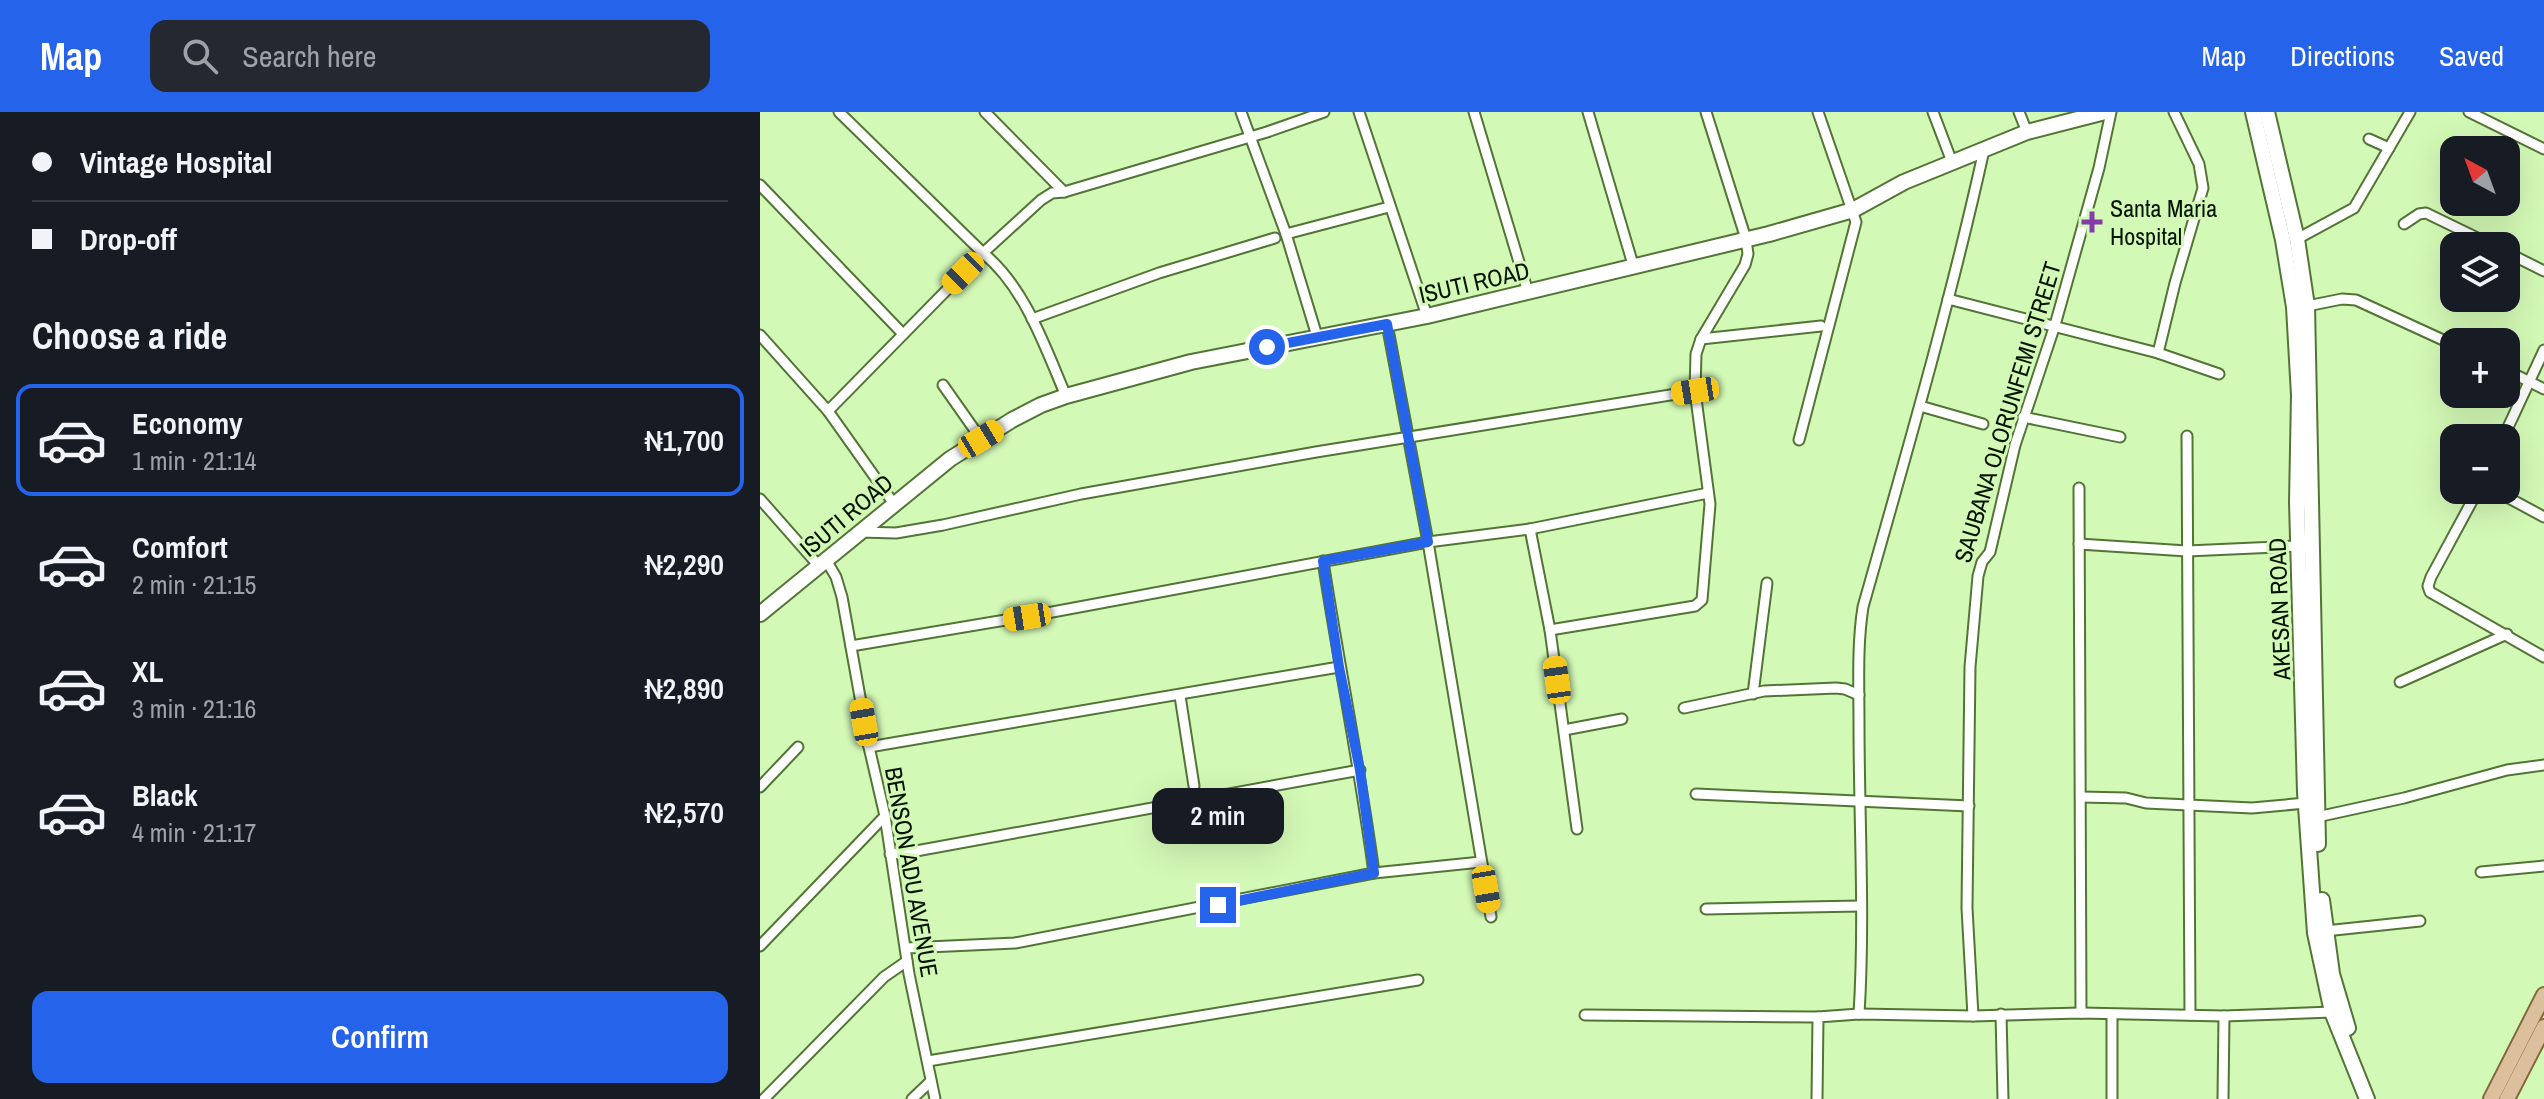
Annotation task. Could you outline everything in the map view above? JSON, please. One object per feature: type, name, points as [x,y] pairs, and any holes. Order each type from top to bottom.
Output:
[{"type":"main road","points":[[2491,1099],[2544,995]]},
{"type":"main road","points":[[2507,1099],[2544,1027]]},
{"type":"street","points":[[839,112],[1001,268],[1032,319],[1066,396]]},
{"type":"street","points":[[985,112],[1064,192]]},
{"type":"street","points":[[1241,112],[1286,234],[1317,336]]},
{"type":"street","points":[[828,411],[983,253],[1052,193],[1064,192],[1324,112]]},
{"type":"street","points":[[1359,112],[1427,316]]},
{"type":"street","points":[[1474,112],[1528,292]]},
{"type":"street","points":[[1588,112],[1634,268]]},
{"type":"street","points":[[1550,630],[1695,606],[1702,600],[1708,493],[1695,391],[1696,354],[1701,339],[1745,265],[1748,254],[1706,112]]},
{"type":"street","points":[[1799,440],[1855,230],[1853,210],[1818,112]]},
{"type":"street","points":[[1933,112],[1952,162]]},
{"type":"street","points":[[2019,112],[2027,132]]},
{"type":"street","name":"ISUTI ROAD","points":[[760,614],[950,459],[1041,405],[1191,362],[1427,316],[1634,268],[1853,210],[1904,182],[2050,120],[2108,112]]},
{"type":"street","name":"SAUBANA OLORUNFEMI STREET","points":[[1973,1016],[1967,908],[1971,645],[1978,576],[1982,562],[1990,552],[2023,417],[2055,325],[2099,168],[2108,112]]},
{"type":"street","points":[[2158,353],[2203,188],[2199,164],[2174,112]]},
{"type":"street","name":"AKESAN ROAD","points":[[2253,112],[2283,240],[2294,307],[2299,395],[2298,546],[2306,803],[2315,933],[2332,1012],[2367,1099]]},
{"type":"street","name":"AKESAN ROAD","points":[[2267,112],[2297,239],[2307,306],[2312,656],[2318,861],[2325,931],[2332,974],[2346,1023],[2377,1099]]},
{"type":"street","points":[[2297,239],[2351,211],[2410,112]]},
{"type":"street","points":[[2469,112],[2544,149]]},
{"type":"street","points":[[2369,139],[2389,148]]},
{"type":"street","points":[[1859,1014],[1863,931],[1859,695],[1863,607],[1920,406],[1984,150]]},
{"type":"street","points":[[760,185],[903,334]]},
{"type":"street","points":[[1286,234],[1389,207]]},
{"type":"street","points":[[2404,224],[2426,213],[2465,232]]},
{"type":"street","points":[[1032,319],[1159,273],[1275,238]]},
{"type":"street","points":[[2520,259],[2544,271]]},
{"type":"street","points":[[1948,299],[2158,353],[2219,374]]},
{"type":"street","points":[[2307,306],[2342,299],[2356,300],[2440,338]]},
{"type":"street","points":[[1387,324],[1428,542],[1491,917]]},
{"type":"street","points":[[1701,339],[1821,326]]},
{"type":"street","points":[[760,335],[828,411],[894,504]]},
{"type":"street","points":[[2509,424],[2544,350]]},
{"type":"street","points":[[2520,377],[2544,389]]},
{"type":"street","points":[[943,385],[981,439]]},
{"type":"street","points":[[860,532],[896,533],[1081,494],[1695,391]]},
{"type":"street","points":[[1920,406],[1983,424]]},
{"type":"street","points":[[2023,417],[2120,437]]},
{"type":"street","points":[[2187,436],[2190,1015]]},
{"type":"street","points":[[2079,488],[2081,1013]]},
{"type":"street","points":[[851,646],[1428,542],[1530,529],[1708,493]]},
{"type":"street","points":[[760,499],[822,563]]},
{"type":"street","points":[[2471,504],[2428,586],[2430,592],[2544,657]]},
{"type":"street","points":[[2520,504],[2544,517]]},
{"type":"street","points":[[1530,529],[1550,630],[1577,829]]},
{"type":"street","points":[[2079,544],[2187,551],[2298,546]]},
{"type":"street","points":[[1323,561],[1339,667],[1360,770],[1374,873]]},
{"type":"street","name":"BENSON ADU AVENUE","points":[[822,563],[836,577],[851,646],[885,816],[907,961],[935,1099]]},
{"type":"street","points":[[1753,694],[1767,583]]},
{"type":"street","points":[[2400,682],[2507,634]]},
{"type":"street","points":[[869,747],[1339,667]]},
{"type":"street","points":[[1684,708],[1764,691],[1836,688],[1859,695]]},
{"type":"street","points":[[1180,696],[1194,786]]},
{"type":"street","points":[[1564,730],[1622,719]]},
{"type":"street","points":[[760,787],[798,747]]},
{"type":"street","points":[[2317,817],[2404,798],[2507,770],[2544,765]]},
{"type":"street","points":[[890,854],[1360,770]]},
{"type":"street","points":[[1696,794],[1969,806]]},
{"type":"street","points":[[2081,797],[2252,808],[2306,803]]},
{"type":"street","points":[[760,946],[885,816]]},
{"type":"street","points":[[906,948],[1015,943],[1374,873],[1481,862]]},
{"type":"street","points":[[2481,872],[2544,866]]},
{"type":"street","points":[[1706,909],[1861,906]]},
{"type":"street","points":[[2325,931],[2420,921]]},
{"type":"street","points":[[764,1099],[884,977],[907,961]]},
{"type":"street","points":[[928,1061],[1418,980]]},
{"type":"street","points":[[1585,1015],[1818,1017],[2081,1013],[2224,1016],[2332,1012]]},
{"type":"street","points":[[2001,1014],[2003,1099]]},
{"type":"street","points":[[2112,1015],[2112,1099]]},
{"type":"street","points":[[2223,1099],[2224,1016]]},
{"type":"street","points":[[1817,1099],[1818,1017]]},
{"type":"street","points":[[912,1099],[931,1081]]},
{"type":"place","name":"Santa Maria Hospital","points":[[2092,222]]},
{"type":"route","points":[[1218,905],[1374,873],[1360,770],[1339,667],[1323,561],[1428,542],[1387,324],[1267,347]]}]
